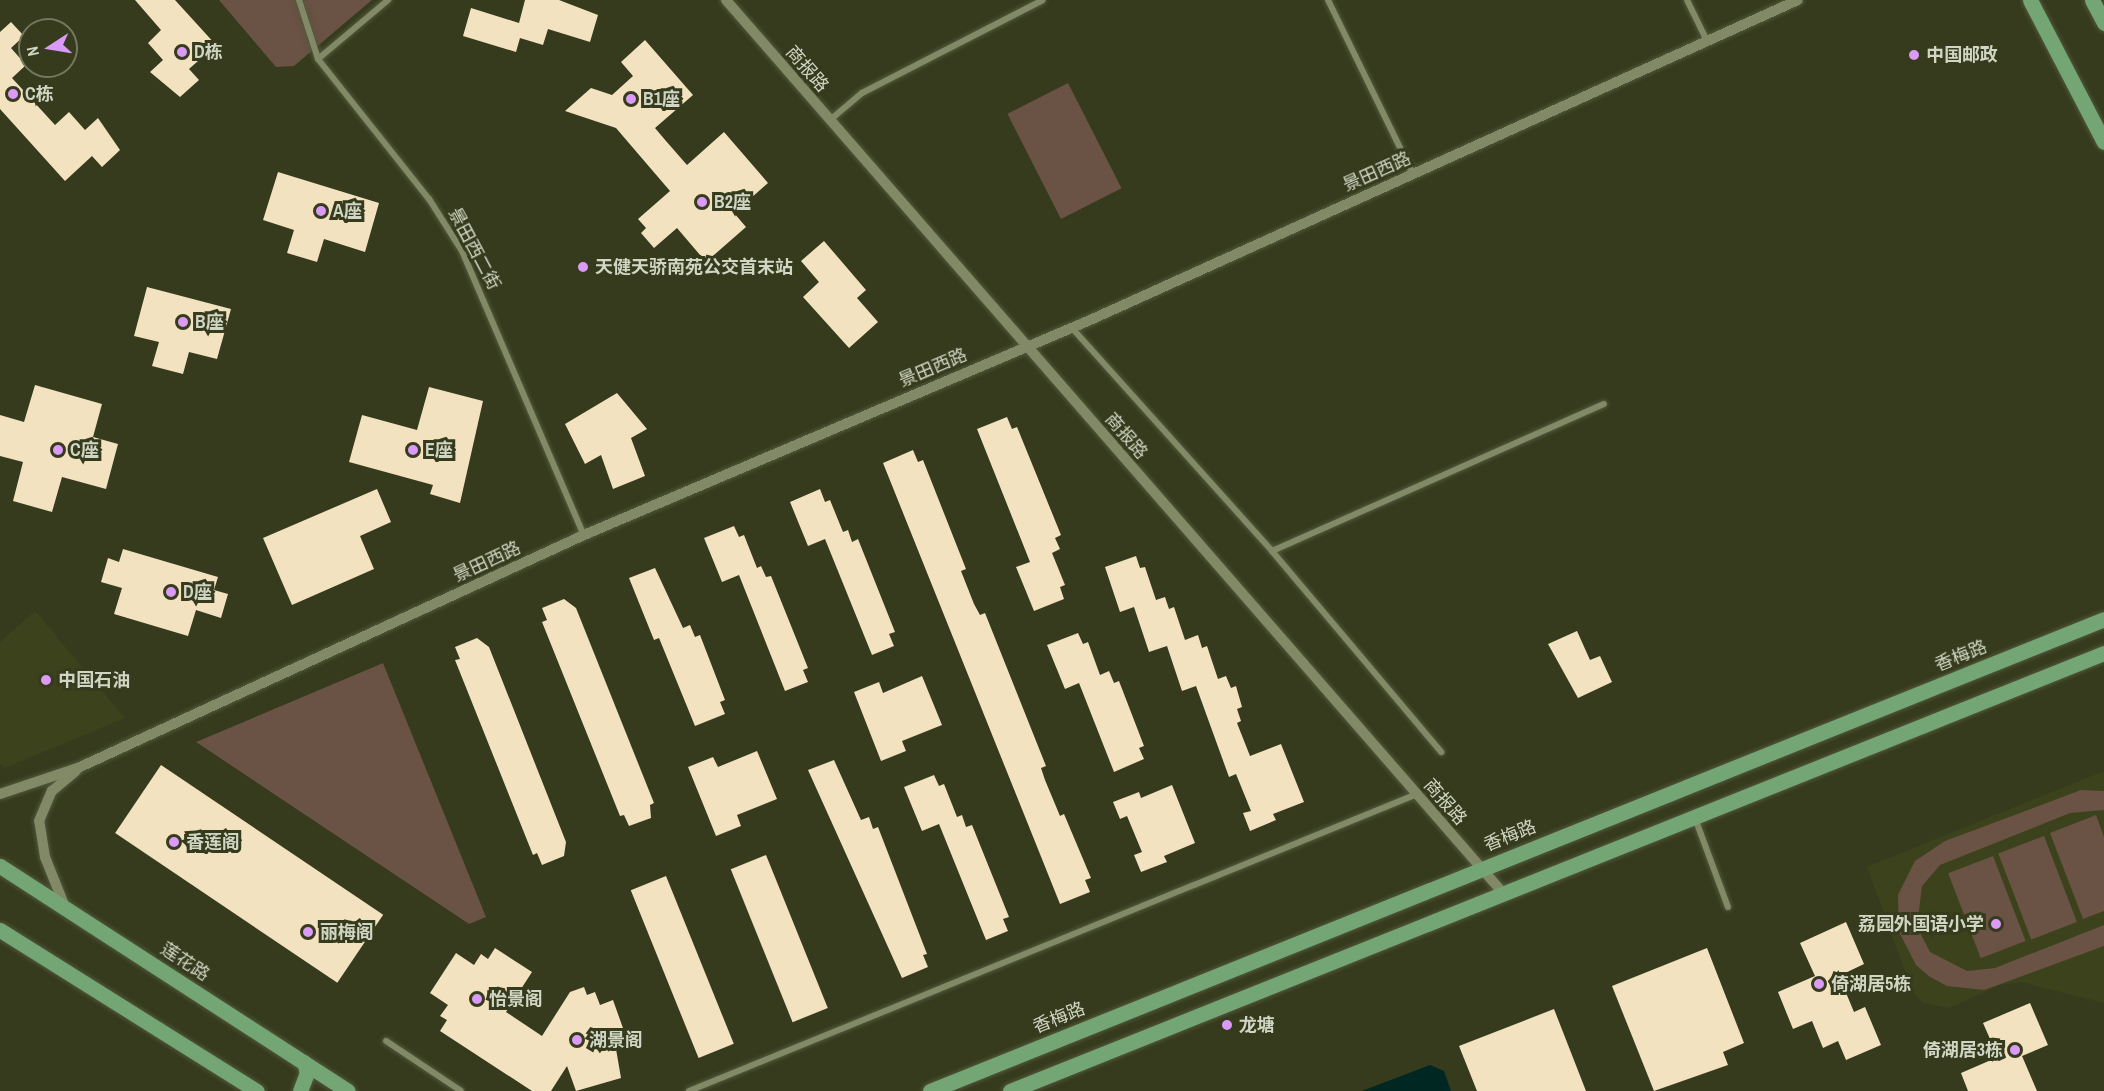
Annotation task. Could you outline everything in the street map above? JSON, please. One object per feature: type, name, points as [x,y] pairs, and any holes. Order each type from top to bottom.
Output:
[{"type":"main road","points":[[2030,0],[2104,142]]},
{"type":"main road","points":[[2092,0],[2104,23]]},
{"type":"main road","name":"香梅路","points":[[930,1091],[2104,619]]},
{"type":"main road","points":[[1010,1091],[2104,653]]},
{"type":"main road","name":"莲花路","points":[[0,866],[348,1091]]},
{"type":"main road","points":[[0,930],[257,1091]]},
{"type":"main road","points":[[300,1091],[307,1073],[304,1062]]},
{"type":"street","name":"景田西二街","points":[[299,0],[318,59],[453,233],[584,535]]},
{"type":"street","points":[[318,59],[388,0]]},
{"type":"street","name":"商报路","points":[[726,0],[1503,892]]},
{"type":"street","points":[[830,120],[862,93],[1043,0]]},
{"type":"street","points":[[1328,0],[1413,174]]},
{"type":"street","points":[[1687,0],[1707,41]]},
{"type":"street","name":"景田西路","points":[[0,794],[80,767],[584,535],[1072,328],[1798,0]]},
{"type":"street","points":[[1072,328],[1272,551],[1441,752]]},
{"type":"street","points":[[1272,551],[1604,404]]},
{"type":"street","name":"景田西路","points":[[65,907],[45,857],[39,821],[52,791],[80,767]]},
{"type":"street","points":[[689,1091],[1417,794]]},
{"type":"street","points":[[1695,817],[1728,907]]},
{"type":"street","points":[[386,1041],[461,1091]]},
{"type":"shaded area","points":[[219,0],[372,0],[294,66],[276,67]]},
{"type":"shaded area","points":[[1068,83],[1122,188],[1061,219],[1007,114]]},
{"type":"shaded area","name":"中国石油","points":[[35,611],[125,718],[5,768],[0,764],[0,642]]},
{"type":"shaded area","points":[[383,663],[486,917],[469,924],[196,742]]},
{"type":"shaded area","name":"荔园外国语小学","points":[[2104,771],[2104,1003],[2021,982],[2000,985],[1949,1008],[1923,1003],[1912,990],[1867,867]]},
{"type":"shaded area","points":[[2081,790],[2104,791],[2104,810],[2070,813],[1940,865],[1922,886],[1917,927],[1930,952],[1967,971],[1995,968],[2104,925],[2104,946],[1984,990],[1947,986],[1930,977],[1916,965],[1899,932],[1898,895],[1915,861],[1945,841]]},
{"type":"shaded area","points":[[2096,815],[2104,837],[2104,911],[2083,919],[2050,833]]},
{"type":"shaded area","points":[[2044,836],[2077,922],[2031,939],[1998,854]]},
{"type":"shaded area","points":[[1993,856],[2026,941],[1981,958],[1948,873]]},
{"type":"water","points":[[1430,1065],[1444,1071],[1451,1091],[1362,1091]]},
{"type":"building","name":"D栋","points":[[135,0],[175,0],[216,45],[189,69],[199,80],[180,97],[150,72],[163,60],[148,43],[161,30]]},
{"type":"building","points":[[525,0],[559,0],[598,15],[590,42],[548,29],[543,45],[520,38],[516,52],[463,36],[471,8],[519,23]]},
{"type":"building","name":"C栋","points":[[11,22],[18,30],[18,42],[11,48],[18,56],[18,72],[12,78],[55,125],[69,112],[85,130],[98,118],[120,150],[102,167],[92,156],[65,181],[0,109],[0,32]]},
{"type":"building","points":[[645,40],[693,95],[655,128],[666,141],[687,165],[724,132],[768,183],[734,213],[746,227],[706,262],[677,228],[654,248],[641,233],[646,228],[638,219],[670,191],[616,128],[565,111],[591,88],[612,95],[633,76],[621,62]]},
{"type":"building","name":"A座","points":[[278,172],[379,203],[365,252],[324,239],[317,262],[287,253],[294,230],[263,220]]},
{"type":"building","points":[[824,241],[866,290],[857,298],[878,322],[849,348],[803,297],[819,282],[801,261]]},
{"type":"building","name":"B座","points":[[147,287],[231,309],[217,359],[189,352],[183,374],[152,366],[159,342],[134,336]]},
{"type":"building","name":"C座","points":[[35,385],[102,404],[93,437],[118,444],[106,489],[62,477],[52,512],[13,501],[23,462],[0,456],[0,415],[24,422]]},
{"type":"building","name":"E座","points":[[429,387],[483,401],[460,503],[430,494],[433,485],[349,462],[362,415],[417,430]]},
{"type":"building","points":[[617,393],[647,429],[631,438],[645,476],[613,489],[601,455],[585,464],[565,424]]},
{"type":"building","points":[[1007,417],[1012,429],[1017,427],[1061,535],[1055,538],[1060,549],[1052,553],[1065,585],[1060,587],[1064,599],[1034,611],[1016,567],[1030,562],[977,429]]},
{"type":"building","points":[[913,450],[918,462],[923,460],[966,569],[961,571],[974,604],[980,615],[985,613],[1046,766],[1041,768],[1045,780],[1060,816],[1064,814],[1091,878],[1085,880],[1090,892],[1060,904],[883,463]]},
{"type":"building","points":[[377,489],[391,522],[360,536],[374,569],[292,605],[263,538]]},
{"type":"building","points":[[820,489],[825,502],[830,500],[843,532],[848,530],[852,542],[858,539],[895,632],[889,634],[894,646],[872,655],[825,539],[808,546],[790,502]]},
{"type":"building","points":[[734,526],[739,537],[744,535],[757,568],[761,566],[766,577],[771,576],[808,668],[803,670],[808,682],[785,691],[739,575],[722,582],[704,538]]},
{"type":"building","name":"D座","points":[[123,549],[218,577],[214,590],[228,594],[221,618],[196,610],[188,636],[114,614],[122,588],[101,582],[108,558],[119,562]]},
{"type":"building","points":[[1136,556],[1140,568],[1145,567],[1156,600],[1165,597],[1169,609],[1174,607],[1185,640],[1198,635],[1202,648],[1207,646],[1218,679],[1226,676],[1231,688],[1236,686],[1242,707],[1237,709],[1241,721],[1237,723],[1250,756],[1281,744],[1304,802],[1273,814],[1276,820],[1250,831],[1243,813],[1251,811],[1236,774],[1229,777],[1196,686],[1182,691],[1167,646],[1149,652],[1134,607],[1120,612],[1105,567]]},
{"type":"building","points":[[655,568],[683,628],[690,625],[695,637],[700,635],[725,700],[720,702],[725,714],[695,726],[659,638],[654,640],[629,578]]},
{"type":"building","points":[[564,599],[576,608],[654,803],[650,805],[651,818],[629,826],[624,815],[620,816],[542,622],[547,620],[542,608]]},
{"type":"building","points":[[1577,631],[1590,660],[1600,656],[1612,682],[1578,698],[1548,644]]},
{"type":"building","points":[[1078,633],[1083,644],[1088,642],[1100,675],[1109,671],[1114,683],[1119,681],[1144,746],[1139,748],[1144,759],[1114,772],[1079,683],[1065,689],[1047,645]]},
{"type":"building","points":[[477,638],[489,647],[566,842],[564,856],[542,865],[537,853],[533,855],[455,660],[460,659],[455,647]]},
{"type":"building","points":[[922,676],[942,725],[902,741],[906,751],[881,761],[854,692],[879,682],[883,693]]},
{"type":"building","points":[[757,751],[777,799],[737,815],[741,826],[716,836],[688,767],[713,757],[718,767]]},
{"type":"building","points":[[834,760],[861,820],[869,817],[873,829],[878,827],[927,954],[923,955],[928,967],[902,978],[808,770]]},
{"type":"building","points":[[161,765],[383,915],[337,983],[115,833]]},
{"type":"building","points":[[934,775],[939,786],[944,784],[957,817],[962,815],[966,827],[972,825],[1009,917],[1003,919],[1008,931],[986,940],[939,824],[922,831],[904,787]]},
{"type":"building","points":[[1172,785],[1195,843],[1164,856],[1167,862],[1141,872],[1134,855],[1142,852],[1127,816],[1120,819],[1113,802],[1139,792],[1141,798]]},
{"type":"building","points":[[766,855],[828,1008],[793,1022],[731,869]]},
{"type":"building","points":[[666,876],[734,1044],[699,1058],[631,890]]},
{"type":"building","name":"倚湖居5栋","points":[[1846,922],[1864,964],[1839,976],[1854,1012],[1865,1007],[1881,1045],[1846,1060],[1838,1041],[1823,1048],[1812,1021],[1793,1029],[1778,992],[1815,976],[1800,943]]},
{"type":"building","points":[[495,948],[532,972],[506,1012],[542,1036],[570,992],[584,987],[587,995],[595,992],[600,1005],[613,1000],[629,1045],[616,1049],[621,1078],[576,1091],[567,1066],[551,1091],[532,1091],[440,1031],[447,1020],[440,1016],[448,1005],[430,993],[456,953],[474,965],[481,954],[488,959]]},
{"type":"building","points":[[1707,948],[1744,1043],[1723,1052],[1728,1065],[1654,1091],[1612,986]]},
{"type":"building","name":"倚湖居3栋","points":[[2030,1003],[2048,1045],[2022,1056],[2037,1091],[1968,1091],[1961,1073],[1998,1057],[1983,1023]]},
{"type":"building","points":[[1554,1009],[1586,1091],[1477,1091],[1459,1046]]},
{"type":"place","name":"D栋","points":[[182,52]]},
{"type":"place","name":"中国邮政","points":[[1914,55]]},
{"type":"place","name":"C栋","points":[[13,94]]},
{"type":"place","name":"B1座","points":[[631,99]]},
{"type":"place","name":"B2座","points":[[702,202]]},
{"type":"place","name":"A座","points":[[321,211]]},
{"type":"place","name":"天健天骄南苑公交首末站","points":[[583,267]]},
{"type":"place","name":"B座","points":[[183,322]]},
{"type":"place","name":"C座","points":[[58,450]]},
{"type":"place","name":"E座","points":[[413,450]]},
{"type":"place","name":"D座","points":[[171,592]]},
{"type":"place","name":"中国石油","points":[[46,680]]},
{"type":"place","name":"香莲阁","points":[[174,842]]},
{"type":"place","name":"荔园外国语小学","points":[[1996,924]]},
{"type":"place","name":"丽梅阁","points":[[308,932]]},
{"type":"place","name":"倚湖居5栋","points":[[1819,984]]},
{"type":"place","name":"怡景阁","points":[[477,999]]},
{"type":"place","name":"龙塘","points":[[1227,1025]]},
{"type":"place","name":"湖景阁","points":[[577,1040]]},
{"type":"place","name":"倚湖居3栋","points":[[2015,1050]]}]
